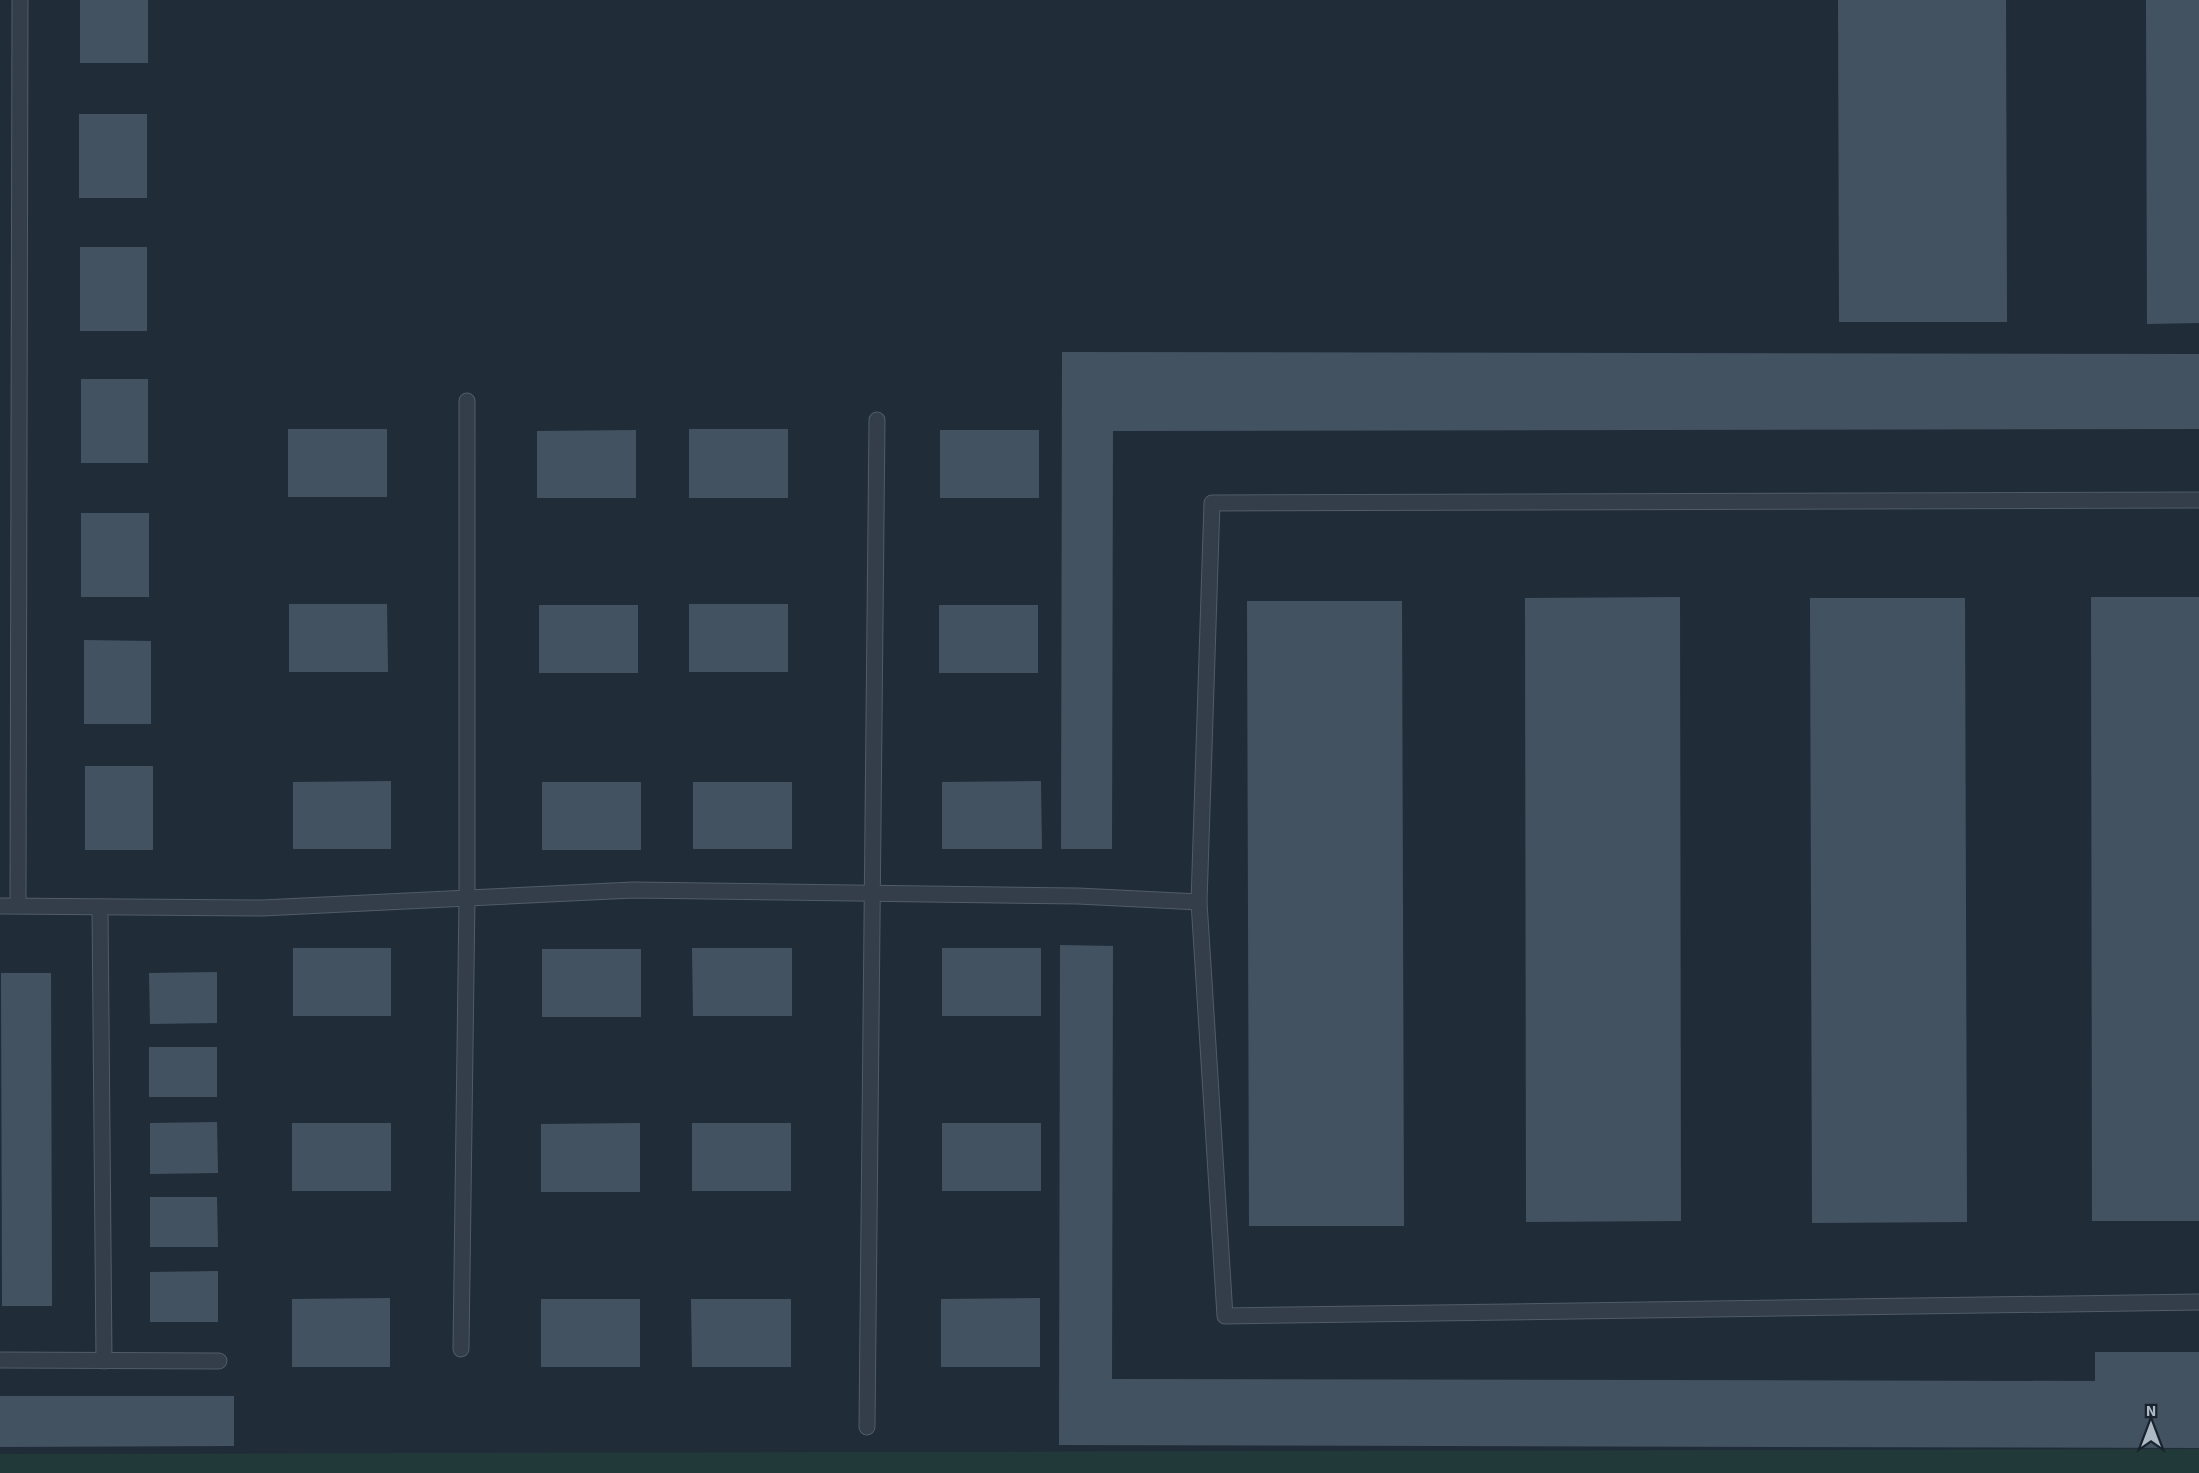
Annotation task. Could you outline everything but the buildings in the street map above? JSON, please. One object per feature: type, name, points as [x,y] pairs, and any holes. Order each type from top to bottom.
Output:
[{"type":"lane","points":[[18,906],[20,0]]},
{"type":"lane","points":[[461,1349],[467,898],[467,401]]},
{"type":"lane","points":[[867,1427],[877,420]]},
{"type":"lane","points":[[2199,500],[1212,503],[1199,902],[1225,1316],[2199,1302]]},
{"type":"lane","points":[[0,906],[262,908],[633,890],[1066,896],[1199,902]]},
{"type":"lane","points":[[100,907],[104,1360]]},
{"type":"lane","points":[[0,1360],[219,1360]]},
{"type":"green space","points":[[2199,1449],[2199,1473],[0,1473],[0,1454]]}]
